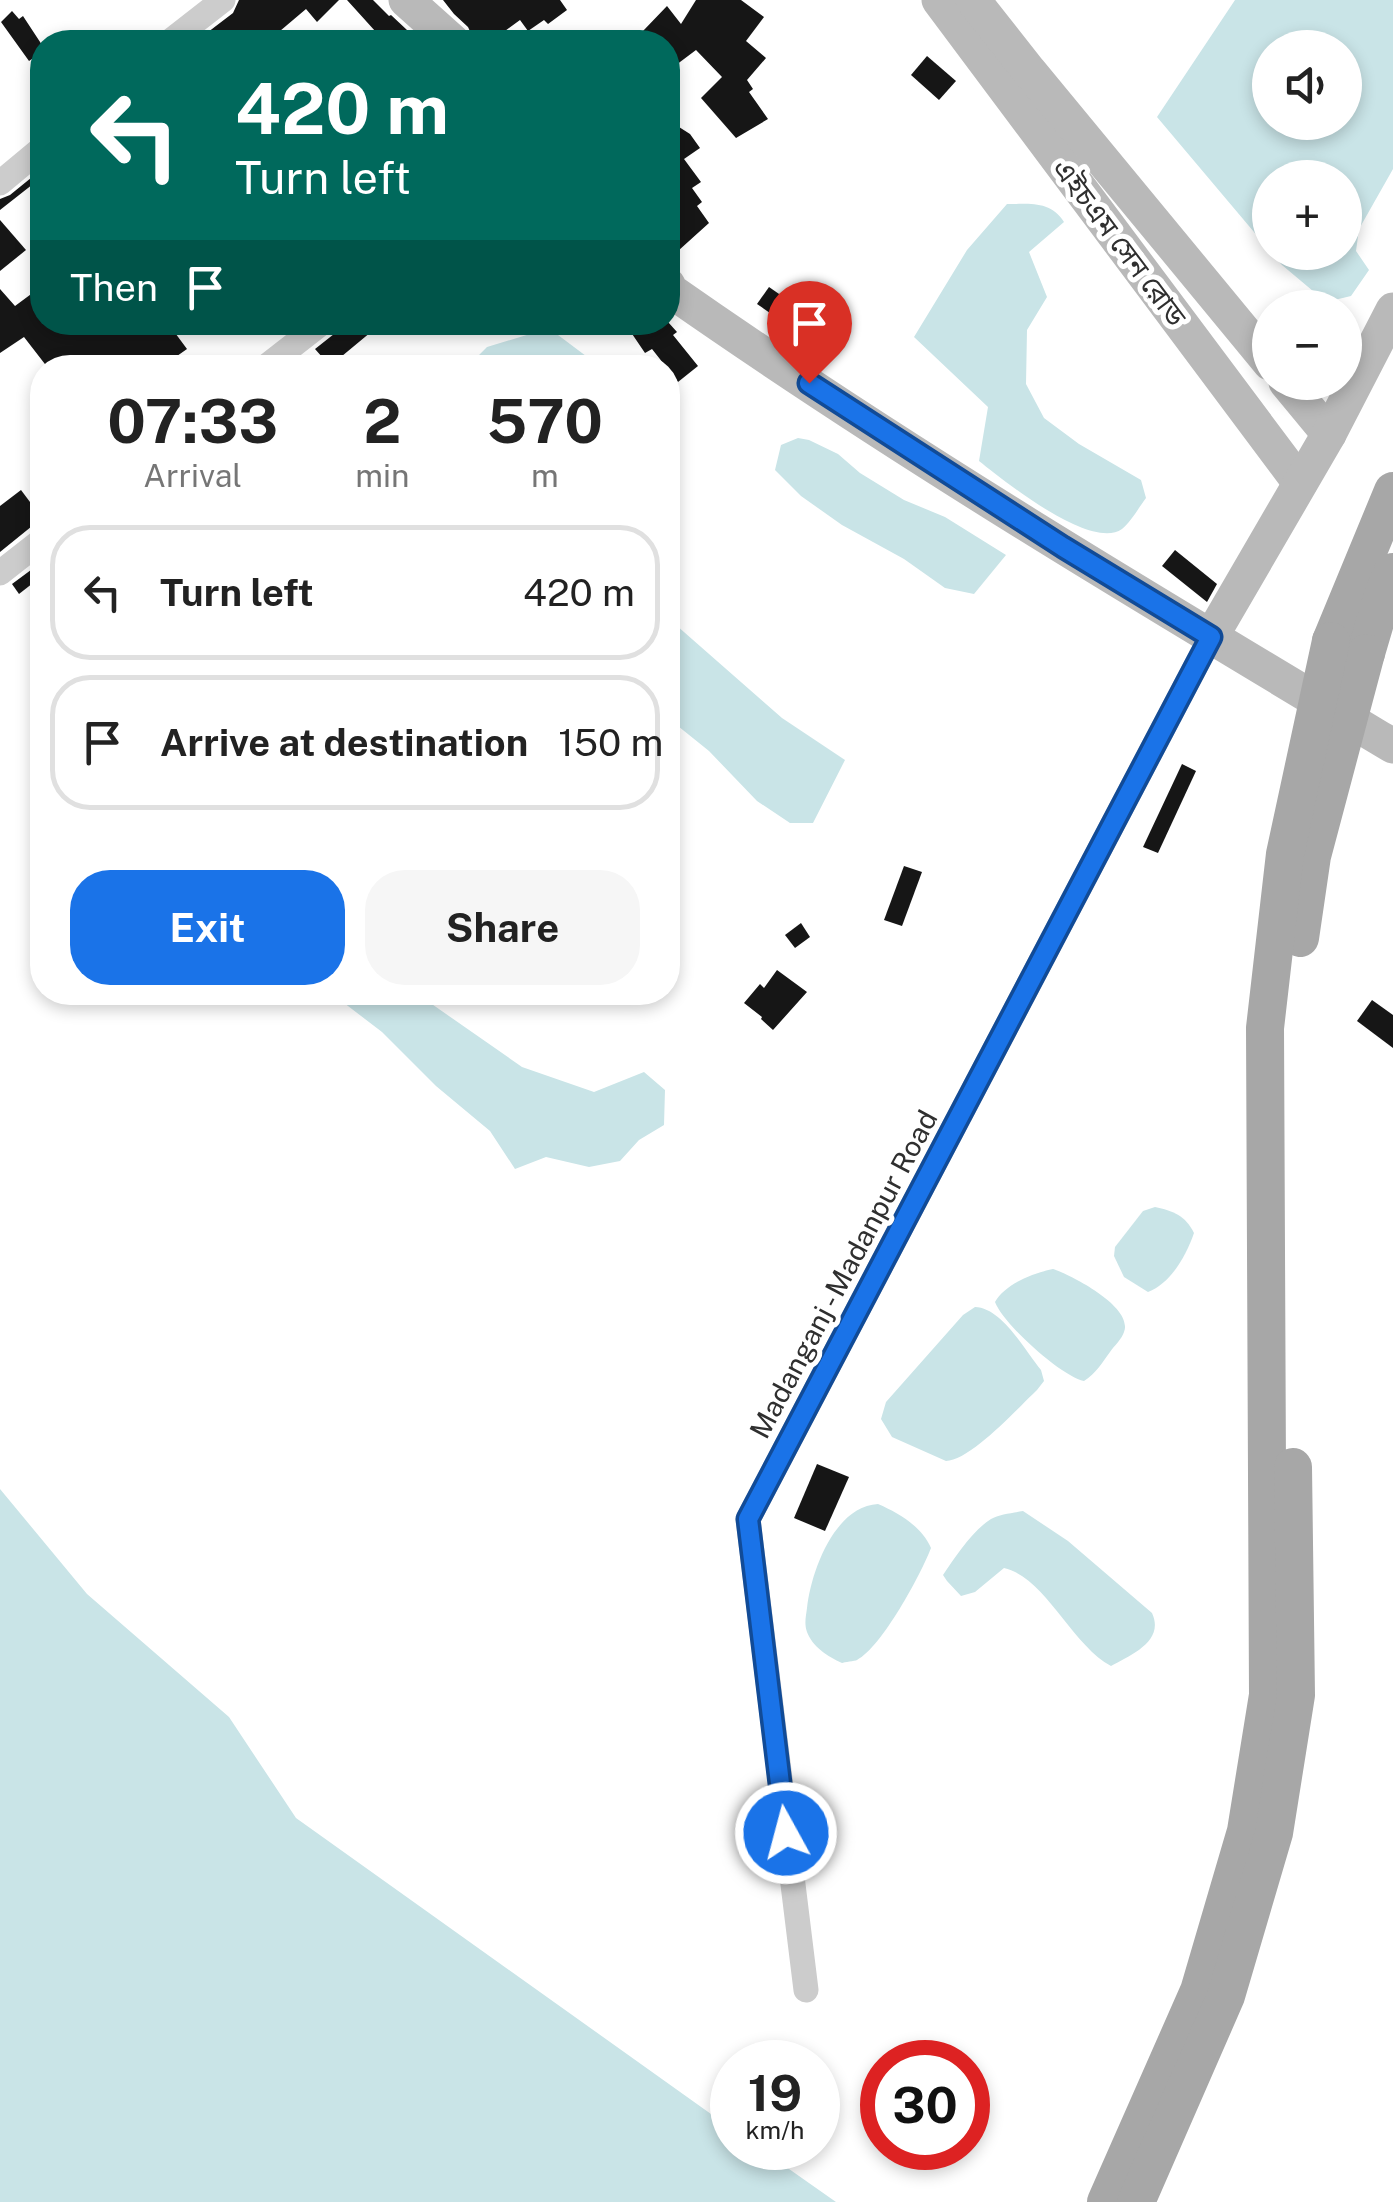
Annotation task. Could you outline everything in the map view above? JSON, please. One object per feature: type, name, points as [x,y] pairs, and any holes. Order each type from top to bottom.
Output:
[{"type":"main road","points":[[406,0],[439,30]]},
{"type":"main road","name":"এইচএম সেন রোড","points":[[939,0],[1300,483]]},
{"type":"main road","name":"এইচএম সেন রোড","points":[[974,0],[1252,341]]},
{"type":"main road","points":[[680,297],[1063,547],[1393,746]]},
{"type":"main road","points":[[1211,637],[1329,434],[1393,310]]},
{"type":"main road","points":[[1301,400],[1329,434]]},
{"type":"main road","points":[[1106,2202],[1199,1991],[1246,1832],[1268,1696],[1265,1028],[1285,854],[1393,491]]},
{"type":"main road","points":[[1136,2202],[1226,1996],[1274,1833],[1296,1695],[1287,1028],[1348,647],[1393,572]]},
{"type":"street","points":[[184,30],[222,0]]},
{"type":"street","points":[[0,183],[30,158]]},
{"type":"street","points":[[281,355],[307,335]]},
{"type":"street","points":[[0,574],[30,550]]},
{"type":"street","name":"Madanganj - Madanpur Road","points":[[806,1990],[748,1519],[1211,637]]},
{"type":"water","points":[[1235,0],[1393,0],[1393,169],[1362,224],[1362,160],[1252,160],[1252,230],[1157,117]]},
{"type":"water","points":[[1007,204],[1046,207],[1064,222],[1029,252],[1047,297],[1027,330],[1026,384],[1044,418],[1079,444],[1141,480],[1146,498],[1122,529],[1108,533],[1070,522],[1027,497],[979,461],[988,407],[914,337],[967,250]]},
{"type":"water","points":[[1362,260],[1369,270],[1355,290],[1312,290],[1288,270],[1362,270]]},
{"type":"water","points":[[527,335],[558,335],[585,355],[479,355],[487,347]]},
{"type":"water","points":[[798,438],[838,454],[860,473],[904,500],[945,517],[1006,555],[974,594],[945,588],[904,559],[842,525],[801,496],[775,470],[781,445]]},
{"type":"water","points":[[680,629],[782,718],[845,760],[813,823],[790,823],[757,801],[709,751],[680,728]]},
{"type":"water","points":[[347,1005],[433,1005],[522,1067],[594,1092],[644,1072],[665,1090],[664,1125],[639,1140],[620,1161],[589,1167],[546,1157],[515,1169],[490,1131],[436,1086],[382,1032]]},
{"type":"water","points":[[1155,1207],[1178,1215],[1194,1233],[1177,1268],[1148,1292],[1124,1277],[1114,1256],[1115,1247],[1143,1211]]},
{"type":"water","points":[[1053,1269],[1099,1293],[1125,1322],[1120,1340],[1084,1381],[1034,1348],[995,1302],[1020,1280]]},
{"type":"water","points":[[975,1307],[1003,1322],[1041,1370],[1044,1381],[980,1443],[946,1461],[892,1437],[881,1419],[886,1402],[963,1315]]},
{"type":"water","points":[[0,1489],[87,1594],[229,1717],[296,1818],[710,2113],[710,2170],[790,2170],[836,2202],[0,2202]]},
{"type":"water","points":[[878,1504],[909,1522],[931,1548],[910,1591],[878,1641],[857,1660],[842,1663],[809,1637],[805,1623],[809,1593],[820,1559],[838,1528],[849,1516]]},
{"type":"water","points":[[1023,1511],[1068,1541],[1152,1613],[1154,1632],[1144,1646],[1111,1666],[1083,1643],[1032,1584],[1004,1568],[975,1592],[961,1596],[947,1581],[943,1575],[977,1530],[994,1517]]},
{"type":"building","points":[[239,0],[339,0],[317,22],[306,9],[281,30],[211,30],[233,13]]},
{"type":"building","points":[[347,0],[373,0],[407,30],[374,30]]},
{"type":"building","points":[[443,0],[560,0],[567,10],[548,24],[544,20],[529,30],[520,20],[506,30],[469,30]]},
{"type":"building","points":[[696,0],[741,0],[764,17],[746,41],[766,58],[747,80],[753,89],[749,92],[768,119],[736,138],[701,98],[722,77],[696,50],[680,62],[680,30],[644,30],[667,6],[681,24]]},
{"type":"building","points":[[12,11],[19,19],[23,16],[32,30],[30,60],[29,61],[1,22]]},
{"type":"building","points":[[927,56],[956,81],[939,100],[911,75]]},
{"type":"building","points":[[680,128],[700,148],[684,159],[701,182],[692,188],[702,202],[697,206],[709,223],[680,249]]},
{"type":"building","points":[[30,179],[30,186],[0,210],[0,199]]},
{"type":"building","points":[[0,220],[26,250],[0,271]]},
{"type":"building","points":[[769,287],[792,303],[780,320],[757,304]]},
{"type":"building","points":[[0,289],[15,306],[30,295],[30,335],[177,335],[187,349],[178,355],[38,355],[24,337],[0,353]]},
{"type":"building","points":[[333,335],[367,335],[343,355],[320,355],[315,349]]},
{"type":"building","points":[[633,335],[673,335],[698,366],[680,380],[680,355],[657,355],[652,349],[645,353]]},
{"type":"building","points":[[21,490],[30,502],[30,528],[0,552],[0,506]]},
{"type":"building","points":[[1175,550],[1217,584],[1207,602],[1162,566]]},
{"type":"building","points":[[30,571],[30,585],[19,594],[12,584]]},
{"type":"building","points":[[1182,764],[1196,771],[1158,853],[1143,847]]},
{"type":"building","points":[[904,866],[922,872],[902,926],[884,920]]},
{"type":"building","points":[[801,923],[810,937],[795,948],[785,935]]},
{"type":"building","points":[[777,970],[807,992],[773,1030],[744,1003],[760,984],[764,988]]},
{"type":"building","points":[[1372,1000],[1393,1015],[1393,1048],[1357,1021]]},
{"type":"building","points":[[817,1464],[849,1477],[825,1531],[794,1518]]},
{"type":"route","points":[[786,1833],[748,1519],[1211,637],[809,383]]}]
